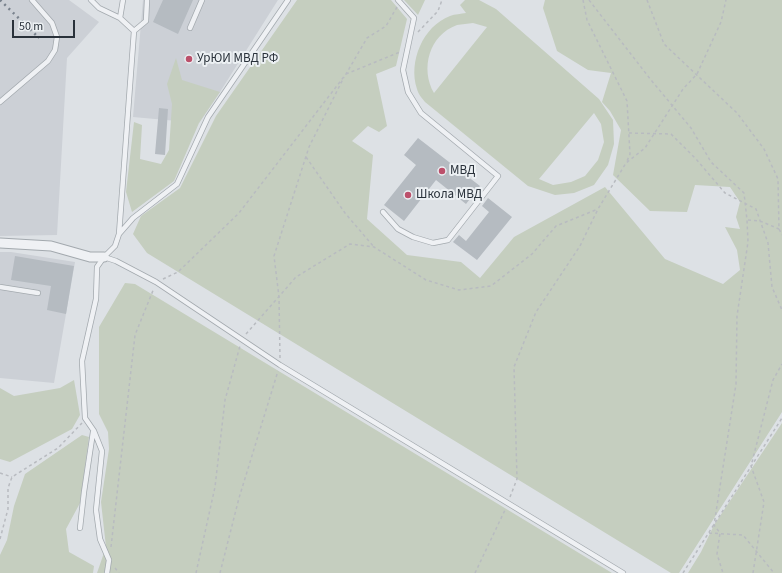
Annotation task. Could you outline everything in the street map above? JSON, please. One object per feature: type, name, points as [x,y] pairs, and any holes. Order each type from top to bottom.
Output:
[{"type":"street","points":[[0,243],[51,246],[90,257],[104,257]]},
{"type":"lane","points":[[0,102],[48,62],[55,50],[57,37],[52,23],[32,0]]},
{"type":"lane","points":[[91,0],[99,8],[120,18],[134,31]]},
{"type":"lane","points":[[120,18],[123,0]]},
{"type":"lane","points":[[107,573],[109,560],[100,539],[96,510],[102,451],[94,431],[85,418],[82,361],[96,299],[98,267],[104,257],[115,246],[119,234],[134,31],[146,21],[147,0]]},
{"type":"lane","points":[[190,28],[202,0]]},
{"type":"lane","points":[[119,234],[133,218],[176,184],[208,117],[288,0]]},
{"type":"lane","points":[[383,212],[398,229],[413,237],[433,243],[448,240],[498,176],[421,113],[408,92],[403,70],[414,18],[399,1]]},
{"type":"lane","points":[[104,257],[116,261],[156,282],[280,365],[623,573]]},
{"type":"lane","points":[[0,287],[38,293]]},
{"type":"lane","points":[[80,528],[94,431]]},
{"type":"path","points":[[109,560],[135,336],[156,282],[178,272],[239,213],[346,74],[399,53],[438,11],[442,0]]},
{"type":"path","points":[[475,573],[517,479],[514,367],[536,312],[580,246],[598,209],[630,154],[627,101],[587,20],[583,0]]},
{"type":"path","points":[[589,0],[691,128],[711,162],[744,193],[748,242],[737,316],[736,384],[714,525],[720,534],[717,554],[723,573]]},
{"type":"path","points":[[647,0],[664,44],[737,113],[764,149],[778,179],[779,229],[782,236]]},
{"type":"path","points":[[626,163],[645,148],[683,89],[697,74],[721,22],[726,0]]},
{"type":"path","points":[[220,573],[238,498],[280,365],[279,297],[274,256],[309,147],[346,74],[367,38],[386,26],[399,1]]},
{"type":"path","points":[[629,133],[671,134],[696,159],[725,193],[756,209],[768,243],[772,287],[782,310]]},
{"type":"path","points":[[306,156],[345,213],[374,247],[426,280],[459,290],[491,286],[532,254],[556,226],[598,209]]},
{"type":"path","points":[[747,220],[760,221],[779,229],[782,228]]},
{"type":"path","points":[[196,573],[215,487],[225,400],[242,339],[296,277],[350,244],[374,247]]},
{"type":"path","points":[[753,573],[764,502],[751,466],[773,380],[782,364]]},
{"type":"path","points":[[0,539],[8,509],[8,488],[12,477],[58,448],[76,430],[85,418]]},
{"type":"path","points":[[683,573],[710,533],[782,418]]},
{"type":"path","points":[[0,473],[12,477]]},
{"type":"path","points":[[710,533],[742,535],[774,573]]},
{"type":"shaded area","points":[[0,0],[69,0],[99,22],[67,58],[57,235],[0,236]]},
{"type":"shaded area","name":"УрЮИ МВД РФ","points":[[143,0],[278,0],[199,123],[133,117]]},
{"type":"shaded area","points":[[0,252],[11,252],[75,262],[54,383],[0,378]]},
{"type":"green space","points":[[297,0],[391,0],[407,19],[396,66],[376,74],[387,126],[379,132],[368,126],[352,141],[373,155],[367,219],[407,255],[461,262],[480,278],[514,237],[605,187],[665,259],[723,284],[740,270],[737,250],[725,227],[740,229],[736,217],[740,202],[730,187],[695,185],[687,212],[650,211],[613,175],[621,130],[610,111],[602,102],[611,73],[588,70],[557,51],[543,8],[545,0],[782,0],[782,412],[679,573],[671,573],[147,253],[133,234],[141,216],[180,188],[216,116]]},
{"type":"green space","points":[[404,0],[425,0],[418,15]]},
{"type":"green space","points":[[465,0],[479,0],[496,9],[599,99],[613,120],[614,144],[608,165],[594,185],[574,193],[555,195],[528,186],[425,102],[421,97],[415,79],[416,57],[420,46],[425,36],[440,21],[452,15],[466,13],[460,5]],"holes":[[[473,23],[487,27],[434,93],[428,74],[430,54],[434,45],[440,36],[447,30],[457,25]],[[594,113],[601,124],[604,142],[598,160],[585,176],[571,182],[553,185],[539,179]]]},
{"type":"green space","points":[[176,58],[182,80],[220,92],[199,123],[174,181],[132,212],[126,192],[134,122],[142,125],[140,159],[161,164],[169,150],[172,104],[167,84]]},
{"type":"green space","points":[[125,283],[135,284],[612,573],[97,573],[106,547],[101,502],[109,449],[108,432],[99,414],[99,327]]},
{"type":"green space","points":[[74,380],[80,415],[72,429],[10,462],[0,459],[0,388],[14,396],[60,388]]},
{"type":"green space","points":[[782,423],[782,573],[688,573],[701,552],[714,525]]},
{"type":"green space","points":[[82,435],[89,437],[80,503],[66,529],[69,552],[94,566],[93,573],[0,573],[0,555],[7,540],[14,506],[25,474]]},
{"type":"building","points":[[163,0],[193,0],[178,34],[153,22]]},
{"type":"building","points":[[159,108],[168,109],[165,155],[155,154]]},
{"type":"building","points":[[418,138],[480,186],[466,204],[436,180],[404,221],[384,205],[416,165],[404,155]]},
{"type":"building","points":[[488,198],[512,217],[477,260],[453,242],[459,235],[466,241],[489,212],[482,206]]},
{"type":"building","points":[[15,256],[74,266],[66,314],[47,310],[51,286],[11,280]]},
{"type":"railway","points":[[0,0],[39,38]]},
{"type":"place","name":"УрЮИ МВД РФ","points":[[189,59]]},
{"type":"place","name":"МВД","points":[[442,171]]},
{"type":"place","name":"Школа МВД","points":[[408,195]]}]
